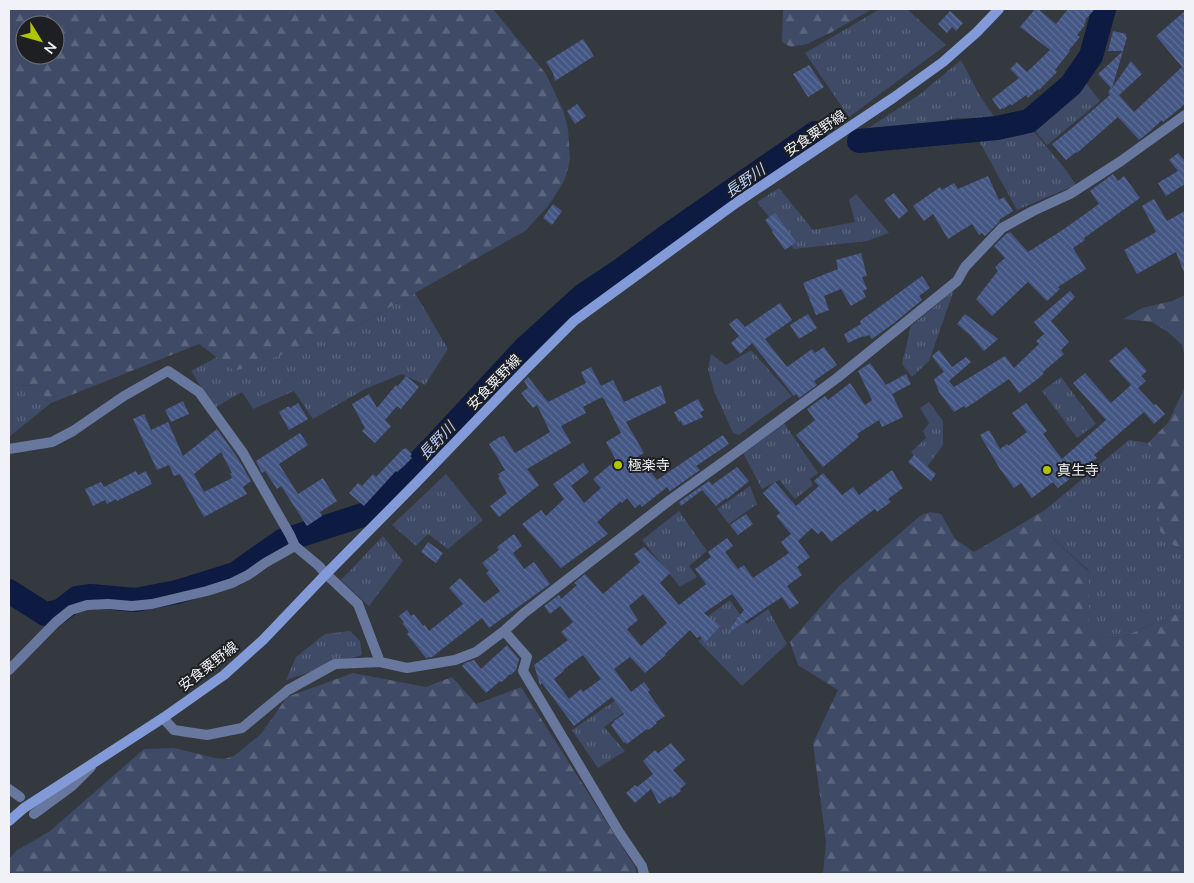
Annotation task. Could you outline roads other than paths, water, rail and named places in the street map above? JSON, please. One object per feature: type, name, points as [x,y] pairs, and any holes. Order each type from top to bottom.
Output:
[{"type":"main road","name":"安食粟野線","points":[[9,821],[24,808],[163,718],[224,675],[263,640],[574,321],[736,203],[893,98],[943,62],[977,32],[999,9]]},
{"type":"street","points":[[163,718],[174,730],[207,735],[242,728],[288,690],[335,664],[380,662],[407,668],[455,660],[476,652],[670,500],[837,378],[957,281],[965,267],[1002,228],[1070,194],[1185,115]]},
{"type":"street","points":[[9,449],[52,442],[73,431],[124,396],[168,371],[199,392],[243,453],[292,541],[358,604],[380,662]]},
{"type":"street","points":[[9,670],[70,610],[87,605],[132,606],[152,604],[232,584],[265,563],[292,541]]},
{"type":"street","points":[[504,631],[527,657],[523,671],[619,832],[642,866],[644,874]]},
{"type":"street","points":[[34,814],[72,786],[97,761]]},
{"type":"street","points":[[9,789],[20,797]]},
{"type":"waterway","name":"長野川","points":[[859,141],[997,128],[1029,121],[1071,85],[1091,56],[1104,9]]},
{"type":"waterway","name":"長野川","points":[[9,591],[45,614],[60,611],[77,598],[91,596],[135,600],[177,592],[235,574],[282,541],[369,513],[526,347],[582,296],[815,133]]},
{"type":"place","name":"極楽寺","points":[[618,465]]},
{"type":"place","name":"真生寺","points":[[1047,470]]}]
